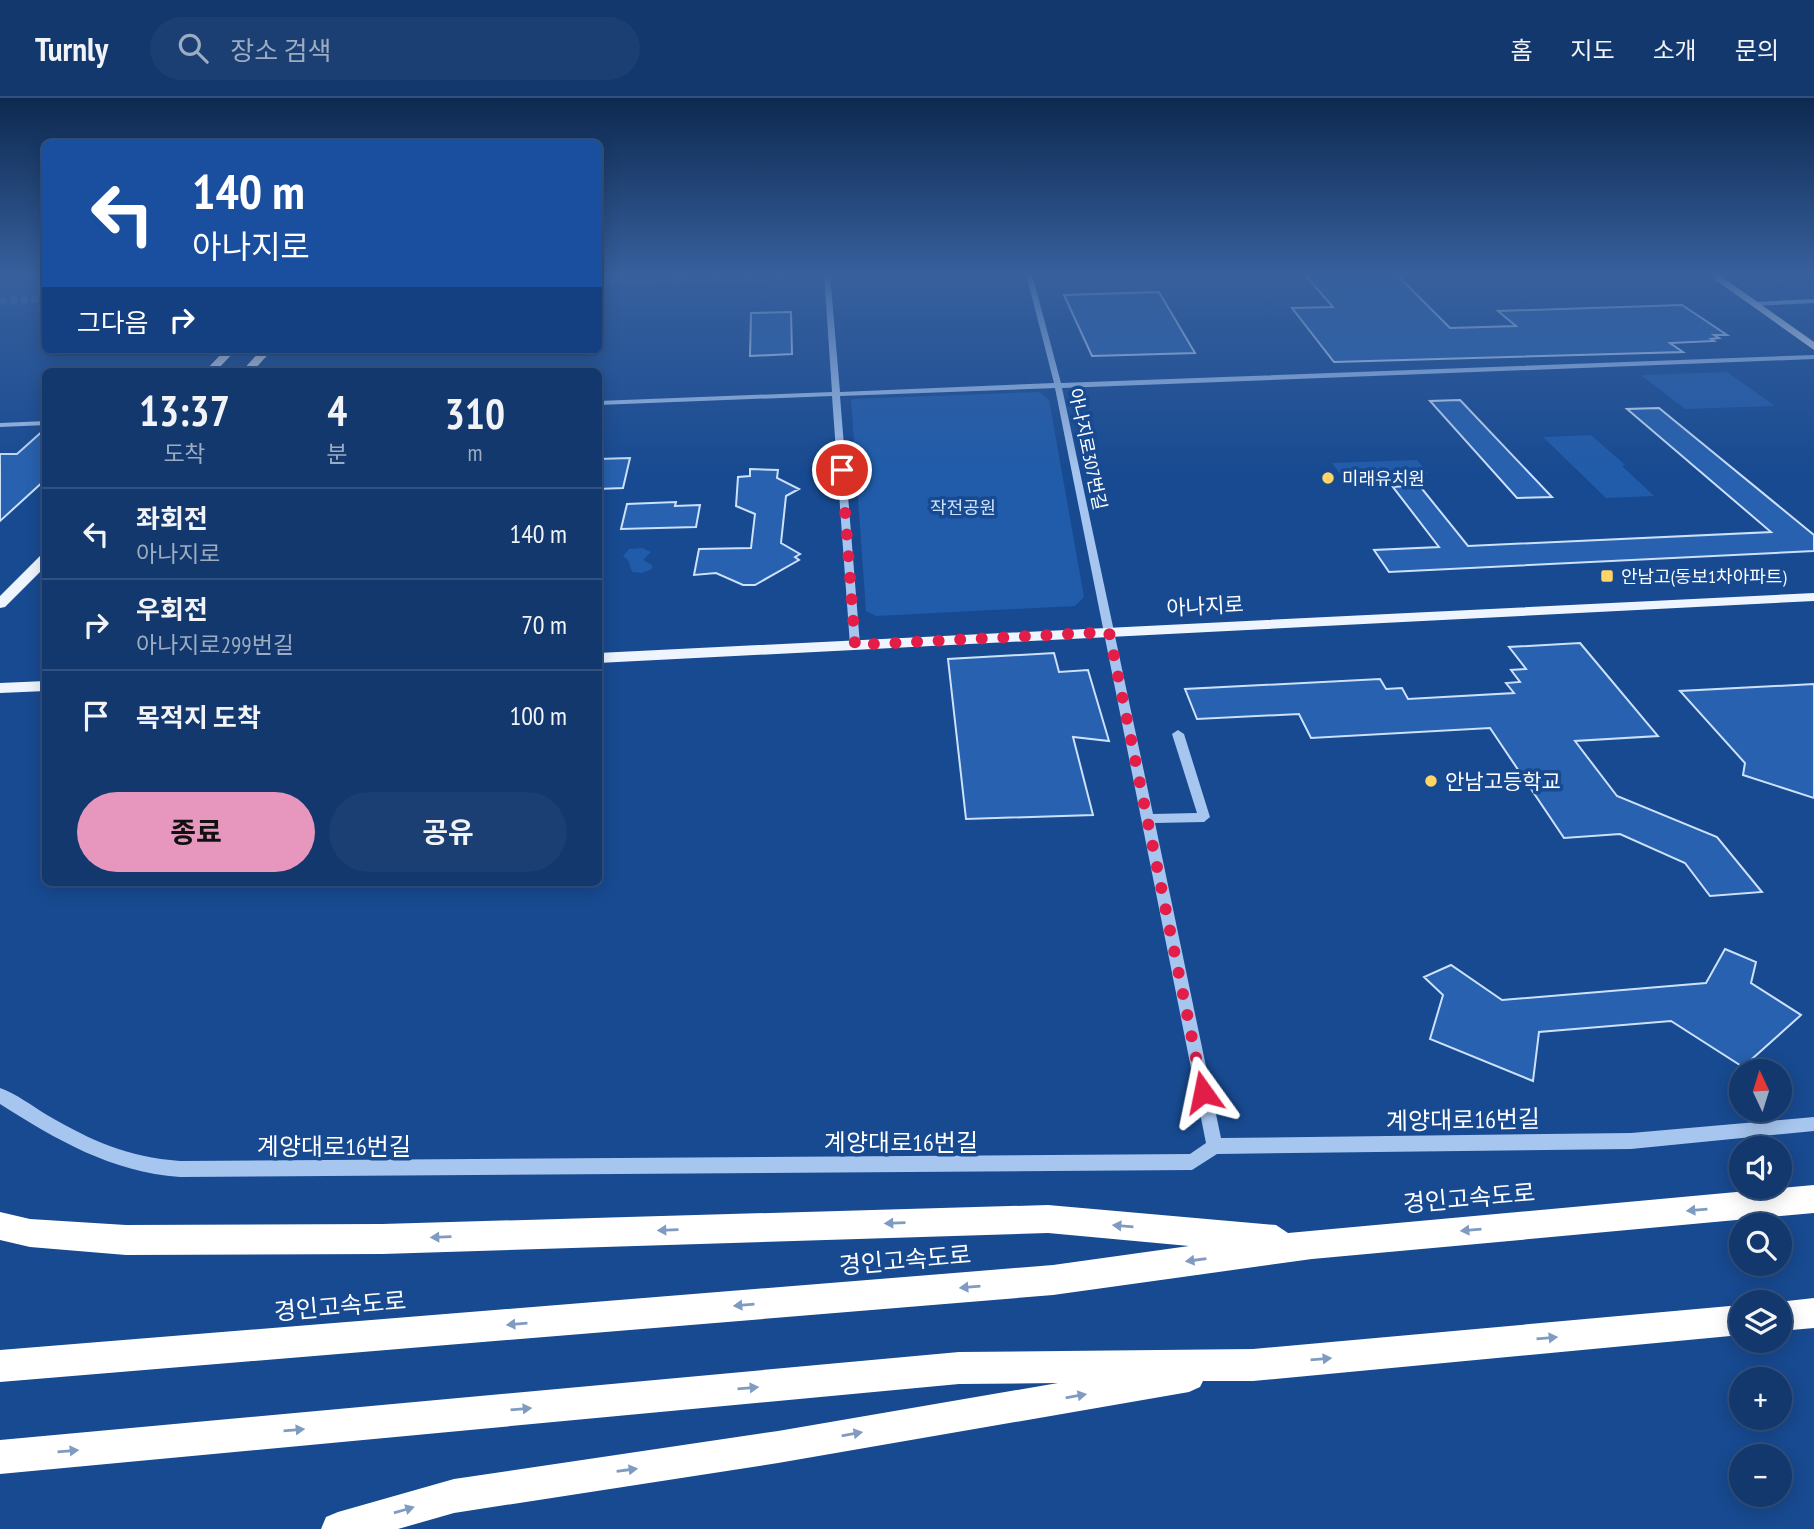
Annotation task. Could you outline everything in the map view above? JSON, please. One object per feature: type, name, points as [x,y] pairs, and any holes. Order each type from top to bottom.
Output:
[{"type":"highway","name":"경인고속도로","points":[[0,1366],[1053,1280],[1312,1244],[1814,1199]]},
{"type":"highway","points":[[0,1226],[30,1233],[126,1240],[383,1239],[1048,1219],[1312,1244]]},
{"type":"highway","points":[[1792,1315],[1814,1313]]},
{"type":"highway","points":[[338,1529],[454,1496],[778,1447],[1253,1365],[1729,1321]]},
{"type":"highway","points":[[0,1457],[959,1368],[1253,1365]]},
{"type":"main road","points":[[213,368],[227,354]]},
{"type":"main road","points":[[250,368],[263,354]]},
{"type":"main road","points":[[0,604],[42,562]]},
{"type":"main road","name":"아나지로","points":[[602,658],[1814,597]]},
{"type":"main road","points":[[0,688],[42,686]]},
{"type":"street","points":[[832,341],[855,645]]},
{"type":"street","name":"아나지로307번길","points":[[1046,341],[1058,385],[1214,1146]]},
{"type":"street","points":[[602,402],[1814,357]]},
{"type":"street","points":[[0,425],[42,423]]},
{"type":"street","points":[[1147,819],[1203,817],[1178,734]]},
{"type":"street","name":"계양대로16번길","points":[[0,1095],[26,1112],[106,1152],[142,1165],[180,1170],[1192,1162],[1214,1146],[1631,1140],[1814,1124]]},
{"type":"green space","points":[[1727,372],[1775,406],[1685,409],[1641,375]]},
{"type":"green space","name":"작전공원","points":[[1039,392],[1049,400],[1084,597],[1075,606],[876,616],[866,611],[851,399]]},
{"type":"green space","points":[[1591,435],[1654,496],[1606,498],[1543,437]]},
{"type":"green space","points":[[1417,460],[1428,473],[1406,474],[1411,482],[1348,485],[1332,463]]},
{"type":"green space","points":[[642,548],[651,552],[643,560],[652,565],[652,569],[642,573],[632,572],[628,560],[623,556],[629,549]]},
{"type":"building","points":[[750,341],[792,341],[792,354],[750,356]]},
{"type":"building","points":[[1085,341],[1188,341],[1195,353],[1092,356]]},
{"type":"building","points":[[1317,341],[1714,341],[1670,343],[1683,352],[1334,362]]},
{"type":"building","points":[[1460,400],[1552,497],[1517,498],[1430,401]]},
{"type":"building","points":[[1659,408],[1814,535],[1814,551],[1389,572],[1374,550],[1439,547],[1393,487],[1419,485],[1468,546],[1771,532],[1627,409]]},
{"type":"building","points":[[42,432],[42,483],[0,521],[0,454],[17,454]]},
{"type":"building","points":[[630,458],[623,488],[602,489],[602,459]]},
{"type":"building","points":[[750,469],[778,470],[777,478],[799,489],[786,496],[781,543],[800,554],[795,557],[799,560],[755,585],[743,585],[716,573],[694,575],[699,549],[751,548],[755,514],[736,506],[738,477],[750,476]]},
{"type":"building","points":[[676,502],[675,506],[700,505],[696,527],[621,529],[627,504]]},
{"type":"building","points":[[1580,643],[1658,736],[1575,741],[1617,796],[1717,837],[1762,892],[1710,896],[1685,863],[1620,834],[1564,838],[1490,728],[1311,738],[1299,714],[1197,719],[1185,689],[1380,679],[1386,689],[1402,688],[1408,699],[1514,693],[1506,683],[1520,682],[1511,670],[1526,669],[1509,647]]},
{"type":"building","points":[[1054,653],[1059,672],[1088,670],[1109,741],[1073,737],[1093,815],[966,819],[948,659]]},
{"type":"building","points":[[1814,684],[1814,798],[1743,775],[1745,763],[1680,691]]},
{"type":"building","points":[[1725,949],[1756,962],[1751,983],[1801,1015],[1752,1059],[1730,1059],[1671,1021],[1539,1032],[1533,1081],[1430,1039],[1443,995],[1424,977],[1451,965],[1502,1000],[1706,983]]},
{"type":"place","name":"미래유치원","points":[[1328,478]]},
{"type":"place","name":"안남고(동보1차아파트)","points":[[1607,576]]},
{"type":"place","name":"안남고등학교","points":[[1431,781]]},
{"type":"route","points":[[842,470],[855,645],[1109,632],[1203,1092]]}]
